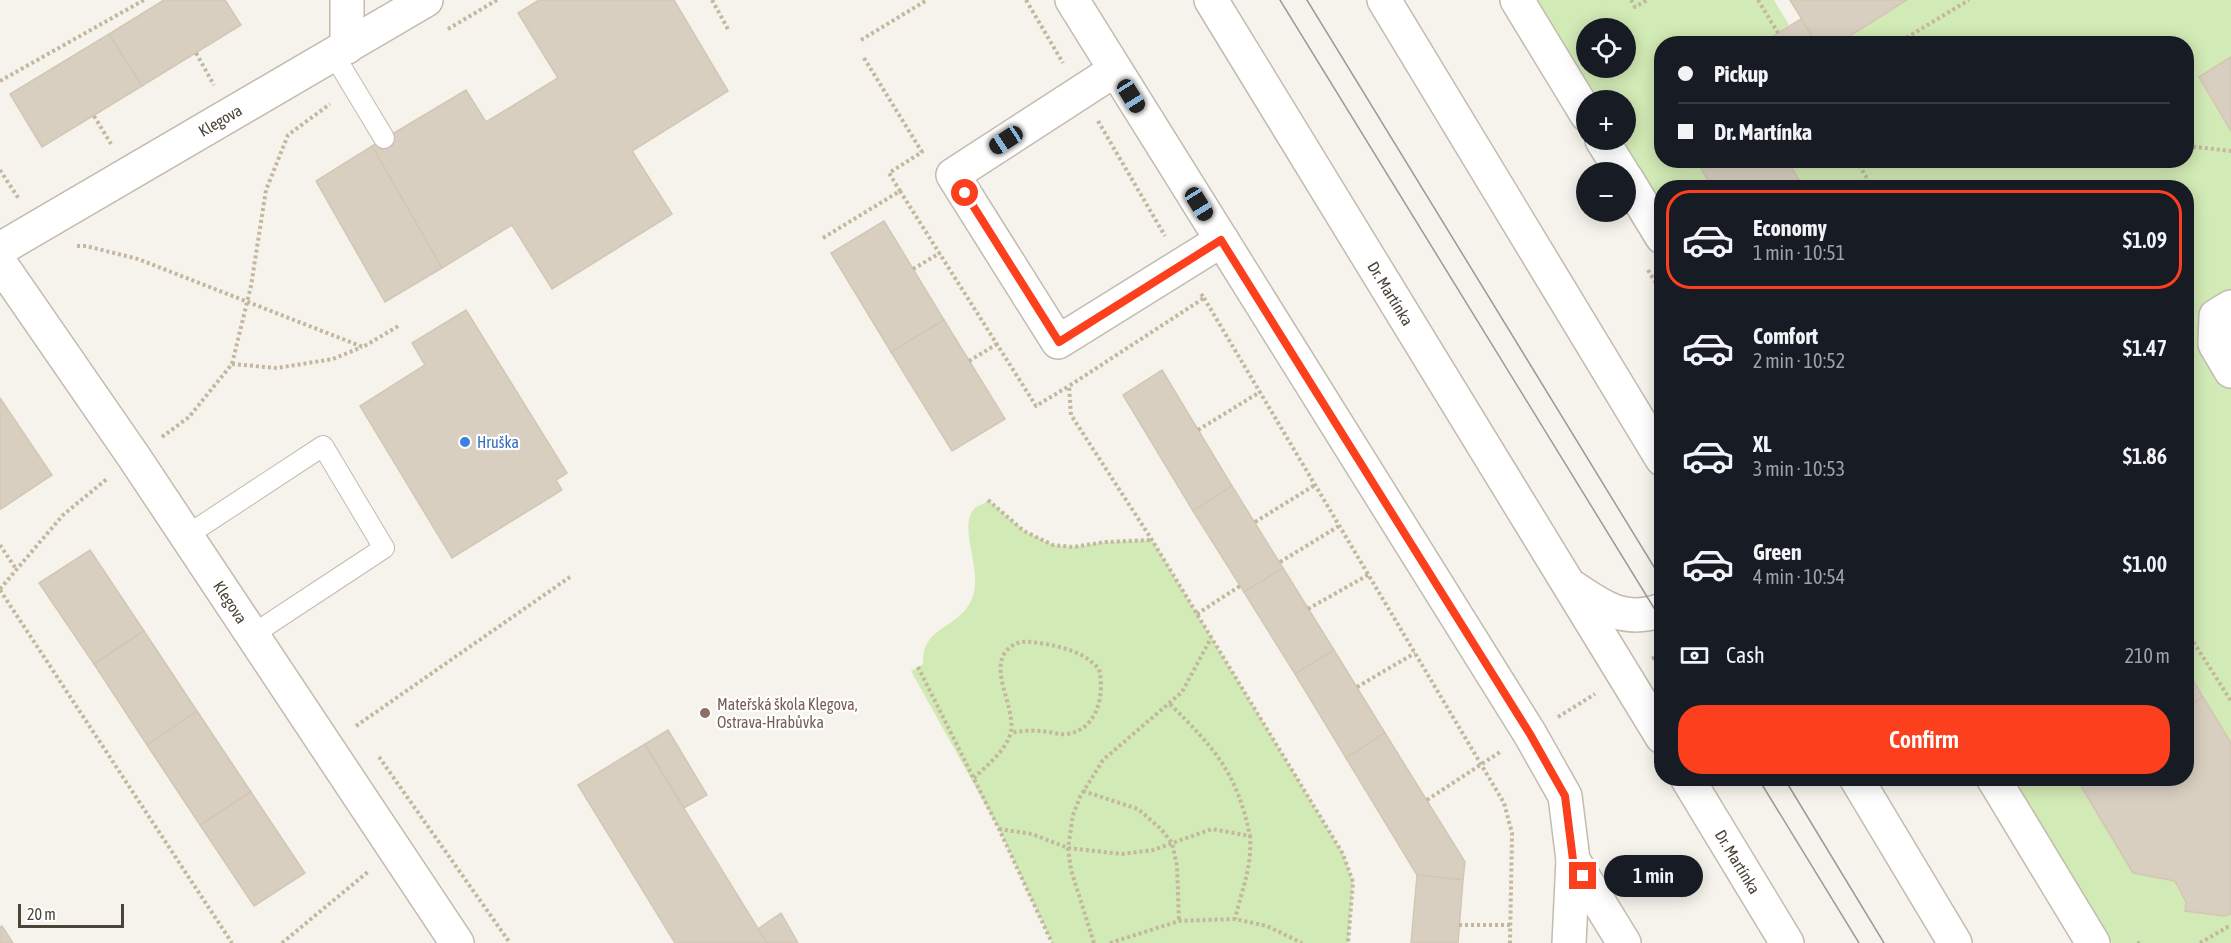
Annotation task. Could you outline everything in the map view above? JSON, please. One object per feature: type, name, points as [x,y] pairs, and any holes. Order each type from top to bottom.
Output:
[{"type":"street","points":[[341,51],[347,0]]},
{"type":"street","name":"Klegova","points":[[0,249],[426,0]]},
{"type":"street","points":[[1072,0],[1530,734],[1565,796],[1573,860],[1569,943]]},
{"type":"street","name":"Dr. Martínka","points":[[1211,0],[1654,725]]},
{"type":"street","points":[[1384,0],[1654,446]]},
{"type":"street","points":[[1517,0],[1576,97]]},
{"type":"street","points":[[1115,70],[953,175],[1059,342],[1221,240]]},
{"type":"street","points":[[1636,194],[1654,224]]},
{"type":"street","name":"Klegova","points":[[0,263],[134,457],[457,943]]},
{"type":"street","points":[[2231,307],[2216,316],[2215,344],[2231,371]]},
{"type":"street","name":"Dr. Martínka","points":[[1570,586],[1608,609],[1621,614],[1640,616],[1654,612]]},
{"type":"street","name":"Dr. Martínka","points":[[1692,786],[1788,943]]},
{"type":"street","points":[[1861,786],[1955,943]]},
{"type":"street","points":[[1998,786],[2093,943]]},
{"type":"street","points":[[1573,860],[1624,943]]},
{"type":"lane","points":[[341,51],[354,87],[384,138]]},
{"type":"lane","points":[[186,536],[323,446],[384,548],[252,635]]},
{"type":"path","points":[[0,81],[144,0]]},
{"type":"path","points":[[440,34],[497,0]]},
{"type":"path","points":[[712,0],[729,31]]},
{"type":"path","points":[[861,40],[927,0]]},
{"type":"path","points":[[1026,0],[1504,803],[1512,833],[1510,943]]},
{"type":"path","points":[[1631,0],[1635,7],[1647,0]]},
{"type":"path","points":[[1758,0],[1778,33]]},
{"type":"path","points":[[1909,36],[1969,0]]},
{"type":"path","points":[[196,53],[219,94]]},
{"type":"path","points":[[864,58],[922,152],[889,174],[1036,406],[1204,298]]},
{"type":"path","points":[[232,943],[0,589],[63,515],[134,457],[189,417],[232,364],[247,302],[266,190],[288,135],[354,87]]},
{"type":"path","points":[[94,116],[117,153]]},
{"type":"path","points":[[2194,147],[2231,151]]},
{"type":"path","points":[[823,238],[900,191]]},
{"type":"path","points":[[74,246],[86,246],[138,259],[363,347]]},
{"type":"path","points":[[913,269],[940,253]]},
{"type":"path","points":[[232,364],[277,368],[333,359],[363,347],[400,325]]},
{"type":"path","points":[[969,361],[997,344]]},
{"type":"path","points":[[1069,386],[1071,415],[1152,540],[1343,854],[1353,882],[1348,943]]},
{"type":"path","points":[[1198,430],[1260,392]]},
{"type":"path","points":[[1255,522],[1315,485]]},
{"type":"path","points":[[988,500],[1024,531],[1053,545],[1073,547],[1105,542],[1152,540]]},
{"type":"path","points":[[1280,562],[1339,526]]},
{"type":"path","points":[[0,545],[16,569]]},
{"type":"path","points":[[1308,609],[1368,575]]},
{"type":"path","points":[[356,726],[570,577]]},
{"type":"path","points":[[1197,614],[1240,586]]},
{"type":"path","points":[[1094,943],[1071,870],[1068,848],[1073,815],[1083,791],[1103,760],[1182,692],[1211,638]]},
{"type":"path","points":[[974,778],[989,764],[1011,733],[1011,716],[1000,672],[1001,660],[1010,647],[1022,641],[1061,647],[1087,657],[1099,669],[1102,694],[1098,707],[1086,724],[1068,734],[1031,730],[1011,733]]},
{"type":"path","points":[[2194,643],[2231,701]]},
{"type":"path","points":[[1357,687],[1415,653]]},
{"type":"path","points":[[918,667],[999,829],[1052,943]]},
{"type":"path","points":[[1170,704],[1217,753],[1240,798],[1250,836],[1251,854],[1247,879],[1235,919]]},
{"type":"path","points":[[1427,800],[1530,734]]},
{"type":"path","points":[[1083,791],[1138,809],[1161,829],[1172,843],[1177,866],[1179,921]]},
{"type":"path","points":[[999,829],[1032,834],[1068,848],[1122,854],[1153,850],[1212,829],[1250,836]]},
{"type":"path","points":[[282,943],[369,870]]},
{"type":"path","points":[[1110,943],[1179,921],[1235,919],[1267,926],[1302,943]]},
{"type":"path","points":[[1459,925],[1511,925]]},
{"type":"path","points":[[2200,943],[2231,925]]},
{"type":"path","points":[[2137,943],[2143,943]]},
{"type":"green space","points":[[1534,0],[1774,0],[1789,25],[1771,36],[1654,36],[1654,168],[1700,168],[1707,180],[1654,180],[1654,195],[1636,166],[1636,162],[1634,162],[1626,150],[1636,150],[1636,90],[1590,90],[1582,78],[1636,78],[1636,18],[1576,18],[1576,68]]},
{"type":"green space","points":[[1908,0],[2231,0],[2231,943],[2112,943],[2016,786],[2194,786],[2194,180],[1798,180],[1790,168],[2194,168],[2194,36],[1849,36]]},
{"type":"green space","points":[[988,500],[1024,531],[1053,545],[1073,547],[1105,542],[1152,540],[1343,854],[1353,882],[1348,943],[1052,943],[999,829],[911,671],[923,664],[924,650],[930,639],[969,605],[973,596],[975,574],[969,539],[969,518],[975,508]]},
{"type":"building","points":[[164,0],[225,0],[241,25],[142,86],[109,34]]},
{"type":"building","points":[[539,0],[674,0],[728,91],[632,151],[672,214],[552,289],[512,225],[442,268],[372,146],[466,90],[486,122],[558,78],[518,13]]},
{"type":"building","points":[[1790,0],[1907,0],[1850,36],[1812,36]]},
{"type":"building","points":[[1801,19],[1812,36],[1773,36]]},
{"type":"building","points":[[109,34],[142,86],[42,147],[10,94]]},
{"type":"building","points":[[2231,57],[2231,131],[2199,77]]},
{"type":"building","points":[[372,146],[442,268],[385,302],[316,181]]},
{"type":"building","points":[[1701,168],[1792,168],[1799,180],[1707,180]]},
{"type":"building","points":[[884,221],[944,320],[891,352],[831,253]]},
{"type":"building","points":[[466,310],[567,473],[556,480],[562,490],[452,558],[360,406],[425,365],[412,343]]},
{"type":"building","points":[[944,320],[1005,419],[952,451],[891,352]]},
{"type":"building","points":[[1162,370],[1232,486],[1193,511],[1123,395]]},
{"type":"building","points":[[0,398],[52,475],[1,509],[0,507]]},
{"type":"building","points":[[1232,486],[1283,568],[1244,592],[1193,511]]},
{"type":"building","points":[[90,550],[144,631],[94,664],[39,583]]},
{"type":"building","points":[[1283,568],[1334,650],[1295,674],[1244,592]]},
{"type":"building","points":[[144,631],[197,711],[147,745],[94,664]]},
{"type":"building","points":[[1334,650],[1385,733],[1346,758],[1295,674]]},
{"type":"building","points":[[2194,682],[2203,697],[2194,703]]},
{"type":"building","points":[[2203,697],[2231,743],[2231,914],[2224,916],[2185,911],[2186,902],[2175,881],[2133,873],[2081,786],[2194,786],[2194,703]]},
{"type":"building","points":[[197,711],[251,792],[200,825],[147,745]]},
{"type":"building","points":[[668,730],[707,795],[684,808],[645,744]]},
{"type":"building","points":[[1385,733],[1465,862],[1463,880],[1417,875],[1346,758]]},
{"type":"building","points":[[645,744],[767,943],[675,943],[578,785]]},
{"type":"building","points":[[251,792],[305,873],[254,906],[200,825]]},
{"type":"building","points":[[1417,875],[1463,880],[1458,943],[1411,943]]},
{"type":"building","points":[[781,913],[798,943],[767,943],[758,929]]},
{"type":"building","points":[[2,926],[13,943],[0,943],[0,927]]},
{"type":"tram line","points":[[1280,0],[1654,608]]},
{"type":"tram line","points":[[1307,0],[1654,567]]},
{"type":"tram line","points":[[1763,786],[1859,943]]},
{"type":"tram line","points":[[1789,786],[1884,943]]},
{"type":"place","name":"Hruška","points":[[465,442]]},
{"type":"place","name":"Mateřská škola Klegova, Ostrava-Hrabůvka","points":[[705,713]]},
{"type":"route","points":[[965,193],[1059,342],[1221,240],[1530,734],[1565,796],[1573,860],[1583,876]]}]
